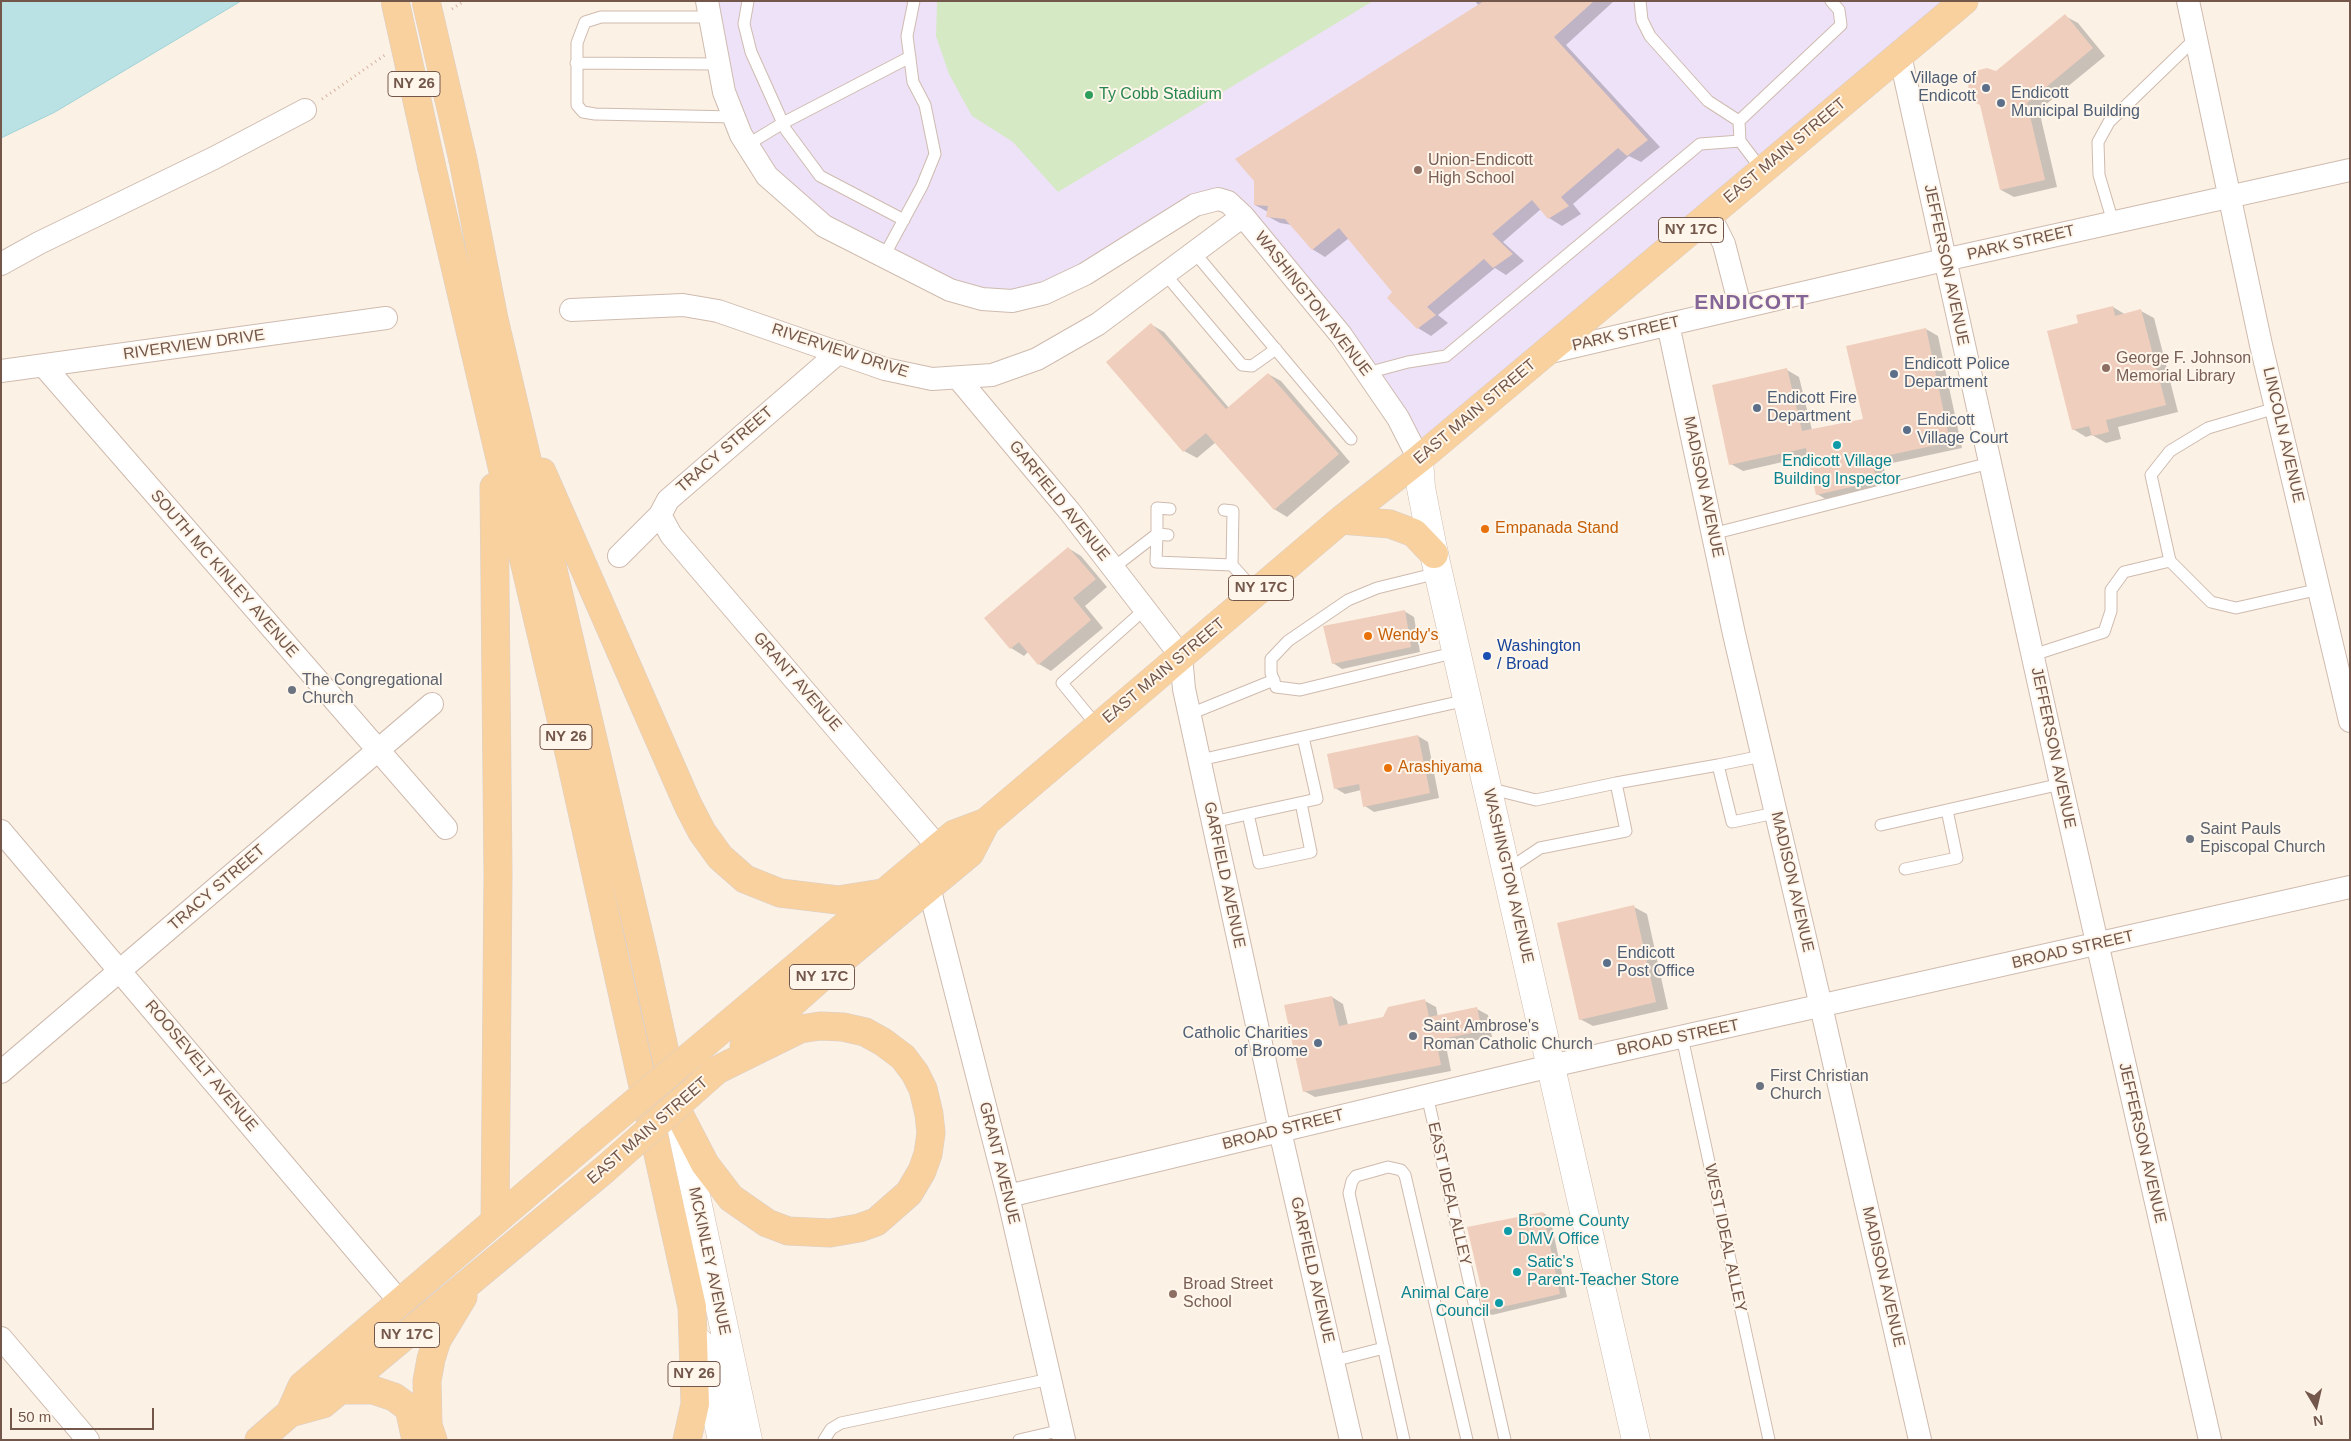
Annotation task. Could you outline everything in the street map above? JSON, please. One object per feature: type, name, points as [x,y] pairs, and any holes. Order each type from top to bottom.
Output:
[{"type":"main road","name":"NY 26","points":[[395,1],[432,168],[570,757],[692,1308],[695,1404],[688,1440]]},
{"type":"main road","name":"NY 26","points":[[426,1],[463,160],[494,319],[519,426],[553,494],[688,805],[702,832],[720,857],[745,879],[780,892],[838,900],[882,893]]},
{"type":"main road","name":"EAST MAIN STREET","points":[[290,1414],[302,1386],[882,893],[954,834],[986,822],[1341,520],[1419,459],[1964,1]]},
{"type":"main road","points":[[485,396],[496,515],[498,884],[495,1221]]},
{"type":"main road","points":[[519,426],[678,1112],[705,1164],[731,1198],[767,1223],[788,1231],[830,1233],[859,1228],[876,1222],[909,1193],[922,1171],[928,1154],[930,1133],[930,1114],[923,1089],[915,1073],[902,1057],[884,1042],[865,1032],[820,1026],[800,1029],[717,1070]]},
{"type":"main road","points":[[1341,520],[1390,524],[1414,533],[1436,564]]},
{"type":"main road","name":"EAST MAIN STREET","points":[[259,1440],[290,1414],[323,1404],[604,1170],[832,968],[970,853],[986,822]]},
{"type":"main road","points":[[433,1440],[428,1425],[427,1381],[431,1360],[437,1340],[473,1281]]},
{"type":"main road","points":[[340,1390],[373,1390],[394,1397],[409,1408],[416,1440]]},
{"type":"street","name":"LINCOLN AVENUE","points":[[2188,1],[2228,196],[2350,721]]},
{"type":"street","name":"WASHINGTON AVENUE","points":[[708,9],[724,92],[747,145],[767,176],[824,226],[883,258],[950,290],[982,299],[1012,301],[1045,293],[1085,274],[1195,205],[1218,199],[1228,202],[1243,216],[1341,335],[1398,418],[1419,459],[1421,488],[1436,564],[1636,1440]]},
{"type":"street","name":"JEFFERSON AVENUE","points":[[1900,55],[2097,945],[2210,1440]]},
{"type":"street","points":[[1,264],[39,243],[214,158],[305,110]]},
{"type":"street","name":"PARK STREET","points":[[1546,353],[1740,306],[2350,170]]},
{"type":"street","points":[[1709,214],[1724,244],[1740,306]]},
{"type":"street","name":"RIVERVIEW DRIVE","points":[[571,310],[683,304],[718,310],[885,368],[932,379],[992,375],[1037,359],[1098,324],[1243,216]]},
{"type":"street","name":"RIVERVIEW DRIVE","points":[[1,371],[386,318]]},
{"type":"street","name":"MADISON AVENUE","points":[[1668,324],[1712,534],[1762,756],[1920,1440]]},
{"type":"street","name":"TRACY STREET","points":[[619,556],[660,515],[668,500],[839,352]]},
{"type":"street","name":"SOUTH MC KINLEY AVENUE","points":[[43,366],[446,828]]},
{"type":"street","name":"GARFIELD AVENUE","points":[[958,378],[1070,512],[1180,656],[1190,714],[1280,1130],[1351,1440]]},
{"type":"street","name":"GRANT AVENUE","points":[[660,515],[671,536],[938,847]]},
{"type":"street","name":"TRACY STREET","points":[[1,1072],[432,704]]},
{"type":"street","name":"ROOSEVELT AVENUE","points":[[1,830],[400,1302]]},
{"type":"street","name":"GRANT AVENUE","points":[[929,887],[1008,1196],[1063,1435]]},
{"type":"street","name":"BROAD STREET","points":[[1008,1196],[1551,1066],[2350,888]]},
{"type":"street","name":"MCKINLEY AVENUE","points":[[678,1112],[748,1440]]},
{"type":"street","name":"MCKINLEY AVENUE","points":[[692,1308],[722,1440]]},
{"type":"street","points":[[1,1338],[88,1440]]},
{"type":"lane","points":[[748,1],[744,24],[750,52],[783,123],[820,176],[904,220]]},
{"type":"lane","points":[[883,258],[922,186],[936,154],[925,105],[913,82],[907,36],[914,1]]},
{"type":"lane","points":[[1640,1],[1642,20],[1650,36],[1708,101],[1739,121]]},
{"type":"lane","points":[[1762,170],[1740,141],[1739,121],[1841,25],[1839,10],[1831,1]]},
{"type":"lane","points":[[708,9],[601,17],[585,22],[577,43],[577,105],[583,112],[734,117]]},
{"type":"lane","points":[[2113,222],[2099,175],[2098,142],[2109,122],[2196,38]]},
{"type":"lane","points":[[747,145],[783,123],[910,57]]},
{"type":"lane","points":[[576,62],[718,64]]},
{"type":"lane","points":[[1367,373],[1408,362],[1446,356],[1700,144],[1740,141]]},
{"type":"lane","points":[[1194,252],[1351,439]]},
{"type":"lane","points":[[1165,274],[1242,366],[1252,366],[1276,349]]},
{"type":"lane","points":[[2276,408],[2208,428],[2170,451],[2151,475],[2170,561],[2211,602],[2236,608],[2320,589]]},
{"type":"lane","points":[[1712,534],[1990,464]]},
{"type":"lane","points":[[1170,508],[1157,508],[1162,535],[1156,562],[1232,565]]},
{"type":"lane","points":[[1224,510],[1233,511],[1228,538],[1232,565],[1256,592]]},
{"type":"lane","points":[[1113,568],[1162,535]]},
{"type":"lane","points":[[2033,655],[2104,632],[2111,610],[2111,590],[2124,572],[2170,561]]},
{"type":"lane","points":[[1436,564],[1348,600],[1288,641],[1271,658],[1271,673],[1276,687],[1300,690],[1456,652]]},
{"type":"lane","points":[[1098,727],[1062,683],[1144,610]]},
{"type":"lane","points":[[1190,714],[1274,680]]},
{"type":"lane","points":[[1200,760],[1467,700]]},
{"type":"lane","points":[[1213,822],[1317,799],[1303,736]]},
{"type":"lane","points":[[1488,788],[1536,800],[1616,782],[1762,756]]},
{"type":"lane","points":[[1718,765],[1732,822],[1776,813]]},
{"type":"lane","points":[[1507,870],[1540,848],[1626,831],[1616,782]]},
{"type":"lane","points":[[1881,825],[2061,784]]},
{"type":"lane","points":[[1248,814],[1259,863],[1311,852],[1301,803]]},
{"type":"lane","points":[[1905,869],[1956,858],[1947,810]]},
{"type":"lane","name":"WEST IDEAL ALLEY","points":[[1682,1037],[1769,1440]]},
{"type":"lane","name":"EAST IDEAL ALLEY","points":[[1427,1095],[1505,1440]]},
{"type":"lane","points":[[1404,1440],[1349,1193],[1352,1181],[1356,1176],[1388,1167],[1401,1170],[1405,1175],[1467,1440]]},
{"type":"lane","points":[[1333,1361],[1384,1348]]},
{"type":"lane","points":[[824,1440],[831,1429],[841,1423],[1050,1379]]},
{"type":"lane","points":[[1019,1440],[1063,1435]]},
{"type":"shaded area","points":[[707,1],[1964,1],[1419,459],[1398,418],[1218,199],[1085,274],[982,299],[824,226],[741,135]]},
{"type":"green space","name":"Ty Cobb Stadium","points":[[937,1],[1373,1],[1058,192],[1013,142],[972,116],[949,74],[936,36]]},
{"type":"water","points":[[1,1],[241,1],[55,112],[1,138]]},
{"type":"building","name":"Union-Endicott High School","points":[[1484,1],[1594,1],[1554,37],[1648,140],[1627,156],[1618,148],[1561,197],[1569,206],[1548,219],[1532,200],[1492,234],[1513,254],[1493,268],[1484,259],[1427,307],[1436,315],[1417,329],[1387,298],[1392,292],[1339,228],[1312,250],[1285,219],[1266,217],[1268,206],[1254,205],[1254,181],[1235,159]]},
{"type":"building","name":"Endicott Municipal Building","points":[[2065,14],[2093,48],[2027,103],[2045,180],[2000,190],[1980,105],[1969,96],[1968,81],[1979,70],[1987,68],[1996,71]]},
{"type":"building","name":"George F. Johnson Memorial Library","points":[[2113,306],[2115,316],[2141,309],[2166,405],[2106,420],[2109,432],[2092,436],[2089,426],[2072,430],[2047,331],[2078,323],[2076,315]]},
{"type":"building","points":[[1151,323],[1226,409],[1268,373],[1339,454],[1274,510],[1206,433],[1183,452],[1106,362]]},
{"type":"building","points":[[1926,328],[1950,442],[1871,459],[1877,481],[1816,495],[1806,448],[1729,465],[1712,385],[1787,368],[1802,431],[1863,419],[1846,346]]},
{"type":"building","points":[[1068,547],[1096,579],[1073,598],[1091,620],[1038,665],[1019,642],[1010,649],[984,618]]},
{"type":"building","name":"Wendy's","points":[[1405,610],[1411,647],[1332,664],[1323,626]]},
{"type":"building","points":[[1418,735],[1430,793],[1363,807],[1359,784],[1334,789],[1327,754]]},
{"type":"building","name":"Endicott Post Office","points":[[1634,905],[1656,1002],[1579,1020],[1557,923]]},
{"type":"building","points":[[1332,996],[1339,1026],[1383,1017],[1388,1007],[1425,999],[1429,1017],[1477,1007],[1482,1031],[1436,1040],[1441,1065],[1303,1092],[1284,1005]]},
{"type":"building","points":[[1543,1212],[1560,1294],[1484,1311],[1479,1293],[1482,1292],[1467,1227]]},
{"type":"place","name":"Village of Endicott","points":[[1986,88]]},
{"type":"place","name":"Ty Cobb Stadium","points":[[1089,95]]},
{"type":"place","name":"Endicott Municipal Building","points":[[2001,103]]},
{"type":"place","name":"Union-Endicott High School","points":[[1418,170]]},
{"type":"place","name":"George F. Johnson Memorial Library","points":[[2106,368]]},
{"type":"place","name":"Endicott Police Department","points":[[1894,374]]},
{"type":"place","name":"Endicott Fire Department","points":[[1757,408]]},
{"type":"place","name":"Endicott Village Court","points":[[1907,430]]},
{"type":"place","name":"Endicott Village Building Inspector","points":[[1837,445]]},
{"type":"place","name":"Empanada Stand","points":[[1485,529]]},
{"type":"place","name":"Wendy's","points":[[1368,636]]},
{"type":"place","name":"Washington / Broad","points":[[1487,656]]},
{"type":"place","name":"The Congregational Church","points":[[292,690]]},
{"type":"place","name":"Arashiyama","points":[[1388,768]]},
{"type":"place","name":"Saint Pauls Episcopal Church","points":[[2190,839]]},
{"type":"place","name":"Endicott Post Office","points":[[1607,963]]},
{"type":"place","name":"Saint Ambrose's Roman Catholic Church","points":[[1413,1036]]},
{"type":"place","name":"Catholic Charities of Broome","points":[[1318,1043]]},
{"type":"place","name":"First Christian Church","points":[[1760,1086]]},
{"type":"place","name":"Broome County DMV Office","points":[[1508,1231]]},
{"type":"place","name":"Satic's Parent-Teacher Store","points":[[1517,1272]]},
{"type":"place","name":"Broad Street School","points":[[1173,1294]]},
{"type":"place","name":"Animal Care Council","points":[[1499,1303]]},
{"type":"district","name":"ENDICOTT","points":[[1752,303]]}]
